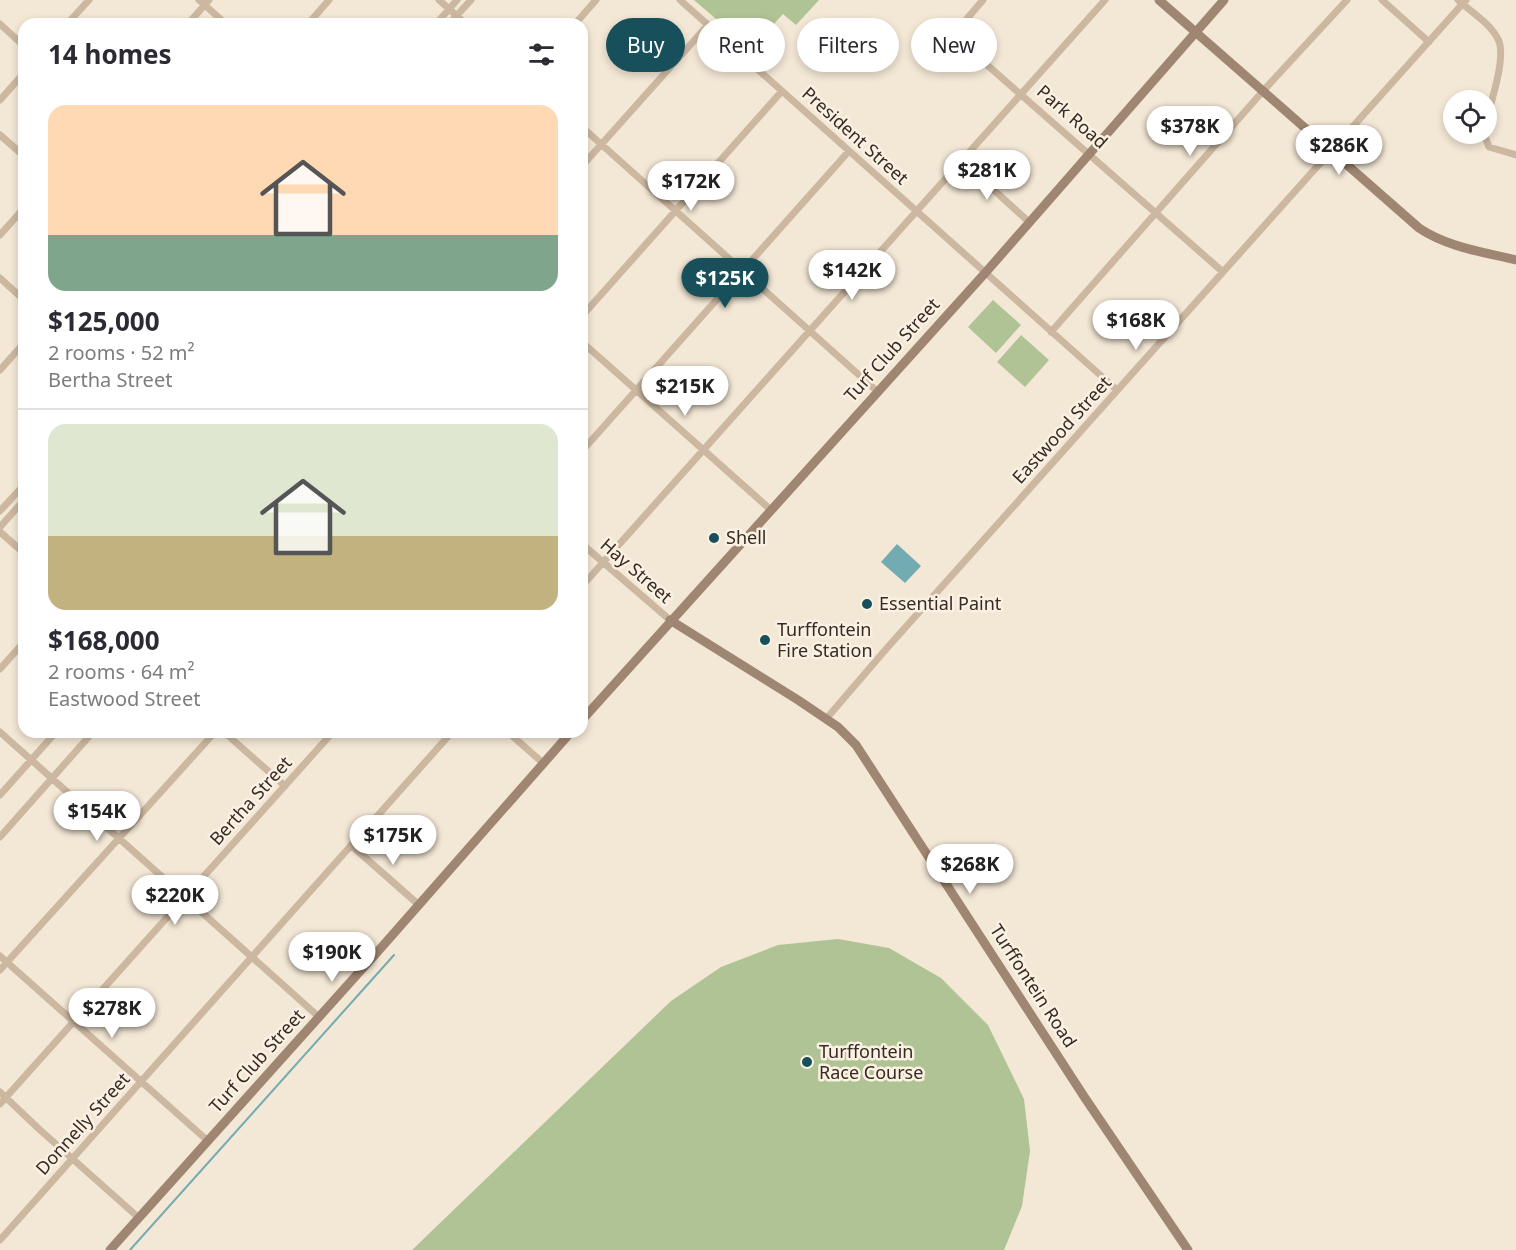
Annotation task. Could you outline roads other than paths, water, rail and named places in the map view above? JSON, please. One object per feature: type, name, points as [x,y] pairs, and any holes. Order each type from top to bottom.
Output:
[{"type":"main road","points":[[1159,0],[1400,213],[1427,234],[1456,246],[1516,260]]},
{"type":"main road","name":"Turf Club Street","points":[[588,713],[986,272],[1224,0]]},
{"type":"main road","name":"Turffontein Road","points":[[670,620],[826,719],[851,739],[865,757],[1085,1098],[1188,1250]]},
{"type":"main road","name":"Turf Club Street","points":[[110,1250],[566,738]]},
{"type":"street","points":[[72,18],[89,0]]},
{"type":"street","points":[[313,18],[329,0]]},
{"type":"street","points":[[439,0],[459,18]]},
{"type":"street","points":[[441,18],[457,0]]},
{"type":"street","points":[[457,16],[471,0]]},
{"type":"street","points":[[580,18],[596,0]]},
{"type":"street","name":"President Street","points":[[680,0],[700,18]]},
{"type":"street","name":"Park Road","points":[[983,0],[953,35],[1224,272]]},
{"type":"street","points":[[588,579],[1105,0]]},
{"type":"street","points":[[1051,332],[1263,91],[1347,0]]},
{"type":"street","points":[[1382,0],[1429,42]]},
{"type":"street","points":[[1462,1],[1493,32],[1501,45],[1493,90]]},
{"type":"street","name":"Eastwood Street","points":[[826,719],[1429,42],[1462,1]]},
{"type":"street","points":[[192,18],[204,2],[220,18]]},
{"type":"street","points":[[0,24],[18,40]]},
{"type":"street","points":[[588,159],[697,37]]},
{"type":"street","name":"President Street","points":[[761,72],[1118,390]]},
{"type":"street","points":[[0,100],[18,80]]},
{"type":"street","points":[[588,309],[782,91]]},
{"type":"street","points":[[588,132],[878,392]]},
{"type":"street","points":[[0,135],[18,151]]},
{"type":"street","points":[[1487,144],[1490,148],[1516,154]]},
{"type":"street","points":[[588,444],[849,151]]},
{"type":"street","points":[[962,161],[1029,222]]},
{"type":"street","points":[[0,235],[18,215]]},
{"type":"street","points":[[0,278],[18,294]]},
{"type":"street","points":[[588,347],[771,510]]},
{"type":"street","points":[[0,370],[18,350]]},
{"type":"street","points":[[0,511],[18,492]]},
{"type":"street","points":[[18,508],[0,530],[18,547]]},
{"type":"street","name":"Hay Street","points":[[588,549],[670,620]]},
{"type":"street","points":[[0,669],[18,649]]},
{"type":"street","points":[[0,732],[319,1017]]},
{"type":"street","points":[[0,795],[51,738]]},
{"type":"street","points":[[0,837],[88,738]]},
{"type":"street","points":[[0,970],[117,837],[209,738]]},
{"type":"street","points":[[231,738],[285,786]]},
{"type":"street","name":"Bertha Street","points":[[0,1104],[328,738]]},
{"type":"street","name":"Donnelly Street","points":[[0,1240],[447,738]]},
{"type":"street","points":[[515,738],[543,763]]},
{"type":"street","points":[[352,846],[419,905]]},
{"type":"street","points":[[0,956],[208,1141]]},
{"type":"street","points":[[0,1092],[139,1218]]},
{"type":"water","points":[[897,544],[921,566],[905,583],[881,562]]},
{"type":"waterway","points":[[130,1250],[394,955]]},
{"type":"place","name":"Shell","points":[[714,538]]},
{"type":"place","name":"Essential Paint","points":[[867,604]]},
{"type":"place","name":"Turffontein Fire Station","points":[[765,640]]},
{"type":"place","name":"Turffontein Race Course","points":[[807,1062]]}]
